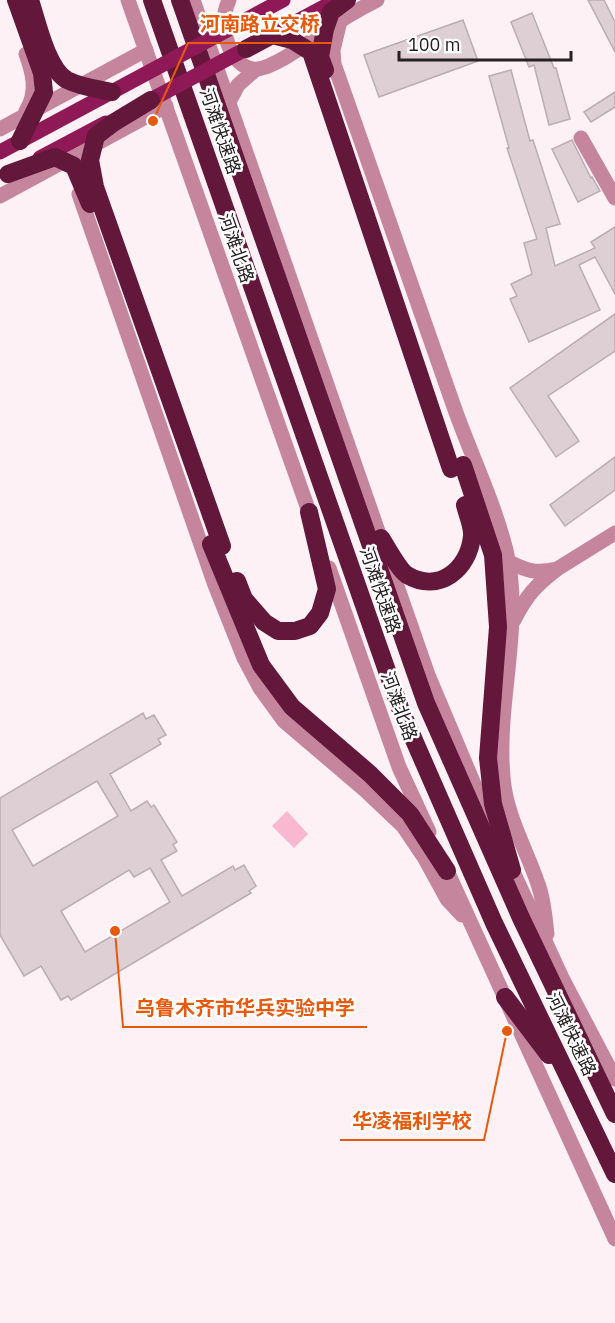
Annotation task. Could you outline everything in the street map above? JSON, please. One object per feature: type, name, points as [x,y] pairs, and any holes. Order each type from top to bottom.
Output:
[{"type":"highway","points":[[16,0],[42,73],[44,92],[20,141]]},
{"type":"highway","points":[[30,0],[52,65],[64,79],[112,92]]},
{"type":"highway","name":"河滩快速路","points":[[152,0],[400,708],[494,922],[615,1174]]},
{"type":"highway","name":"河滩快速路","points":[[180,0],[426,703],[521,918],[613,1110]]},
{"type":"highway","points":[[251,16],[265,0]]},
{"type":"highway","points":[[347,0],[331,12],[320,57],[457,467],[472,534],[468,556],[457,572],[442,581],[422,582],[405,574],[381,538]]},
{"type":"highway","points":[[246,49],[272,35],[292,40],[311,52],[457,467],[493,555],[498,627],[488,758],[493,804],[512,870]]},
{"type":"highway","points":[[158,103],[112,123],[96,136],[90,160],[95,187],[216,545],[232,600],[261,665],[291,707],[370,774],[410,814],[447,872]]},
{"type":"highway","points":[[4,176],[55,157],[74,166],[216,545],[244,599],[264,622],[278,632],[295,631],[310,626],[320,613],[327,590],[309,512]]},
{"type":"highway","points":[[562,978],[613,1110]]},
{"type":"highway","points":[[505,997],[572,1086]]},
{"type":"main road","points":[[0,152],[283,0]]},
{"type":"main road","points":[[4,176],[158,103],[246,49],[338,0]]},
{"type":"street","points":[[7,0],[32,71],[34,93],[20,118]]},
{"type":"street","name":"河滩北路","points":[[128,0],[146,50],[158,103],[309,512],[399,767],[615,1239]]},
{"type":"street","points":[[193,0],[428,675],[484,809],[550,953],[615,1079]]},
{"type":"street","points":[[229,0],[224,20],[225,37],[232,53],[243,66],[255,70]]},
{"type":"street","points":[[229,102],[238,85],[255,70],[278,62],[340,21],[377,0]]},
{"type":"street","points":[[340,21],[333,50],[334,64],[460,423],[495,514],[507,561],[512,599],[512,638],[500,741],[503,779],[508,811],[539,887],[550,953]]},
{"type":"street","points":[[0,129],[146,50]]},
{"type":"street","points":[[0,196],[57,165],[158,103]]},
{"type":"street","points":[[581,138],[615,198]]},
{"type":"street","points":[[57,165],[67,168],[74,181],[215,585],[244,658],[260,688],[285,721],[403,826],[424,857],[447,900],[471,924]]},
{"type":"street","points":[[512,622],[537,584],[615,533]]},
{"type":"street","points":[[507,561],[525,570],[539,573],[557,569]]},
{"type":"shaded area","points":[[287,811],[308,834],[294,848],[272,826]]},
{"type":"building","points":[[588,0],[604,0],[615,22],[615,52]]},
{"type":"building","points":[[532,13],[554,68],[556,68],[570,119],[549,125],[534,65],[529,67],[511,22]]},
{"type":"building","points":[[463,20],[478,61],[379,97],[364,55]]},
{"type":"building","points":[[511,70],[530,141],[533,140],[560,224],[546,228],[555,266],[595,248],[591,242],[615,227],[615,294],[595,257],[579,265],[600,310],[529,342],[510,299],[517,296],[511,284],[532,274],[524,243],[537,239],[507,148],[509,148],[489,76]]},
{"type":"building","points":[[615,92],[615,107],[591,122],[584,112]]},
{"type":"building","points":[[572,140],[600,191],[578,202],[552,149]]},
{"type":"building","points":[[615,314],[615,351],[548,396],[579,441],[556,457],[510,388]]},
{"type":"building","points":[[615,457],[615,490],[565,526],[550,505]]},
{"type":"building","points":[[143,713],[146,719],[154,715],[166,735],[158,739],[161,744],[110,774],[131,811],[147,801],[151,807],[154,805],[177,842],[173,845],[177,851],[161,860],[182,896],[233,866],[235,870],[244,865],[256,886],[249,891],[251,893],[71,1000],[68,996],[61,1000],[41,966],[24,976],[0,935],[0,798]],"holes":[[[97,781],[118,816],[33,866],[12,830]],[[150,868],[170,902],[85,952],[61,911],[129,870],[134,877]]]},
{"type":"place","name":"河南路立交桥","points":[[153,121]]},
{"type":"place","name":"乌鲁木齐市华兵实验中学","points":[[115,931]]},
{"type":"place","name":"华凌福利学校","points":[[507,1031]]}]
